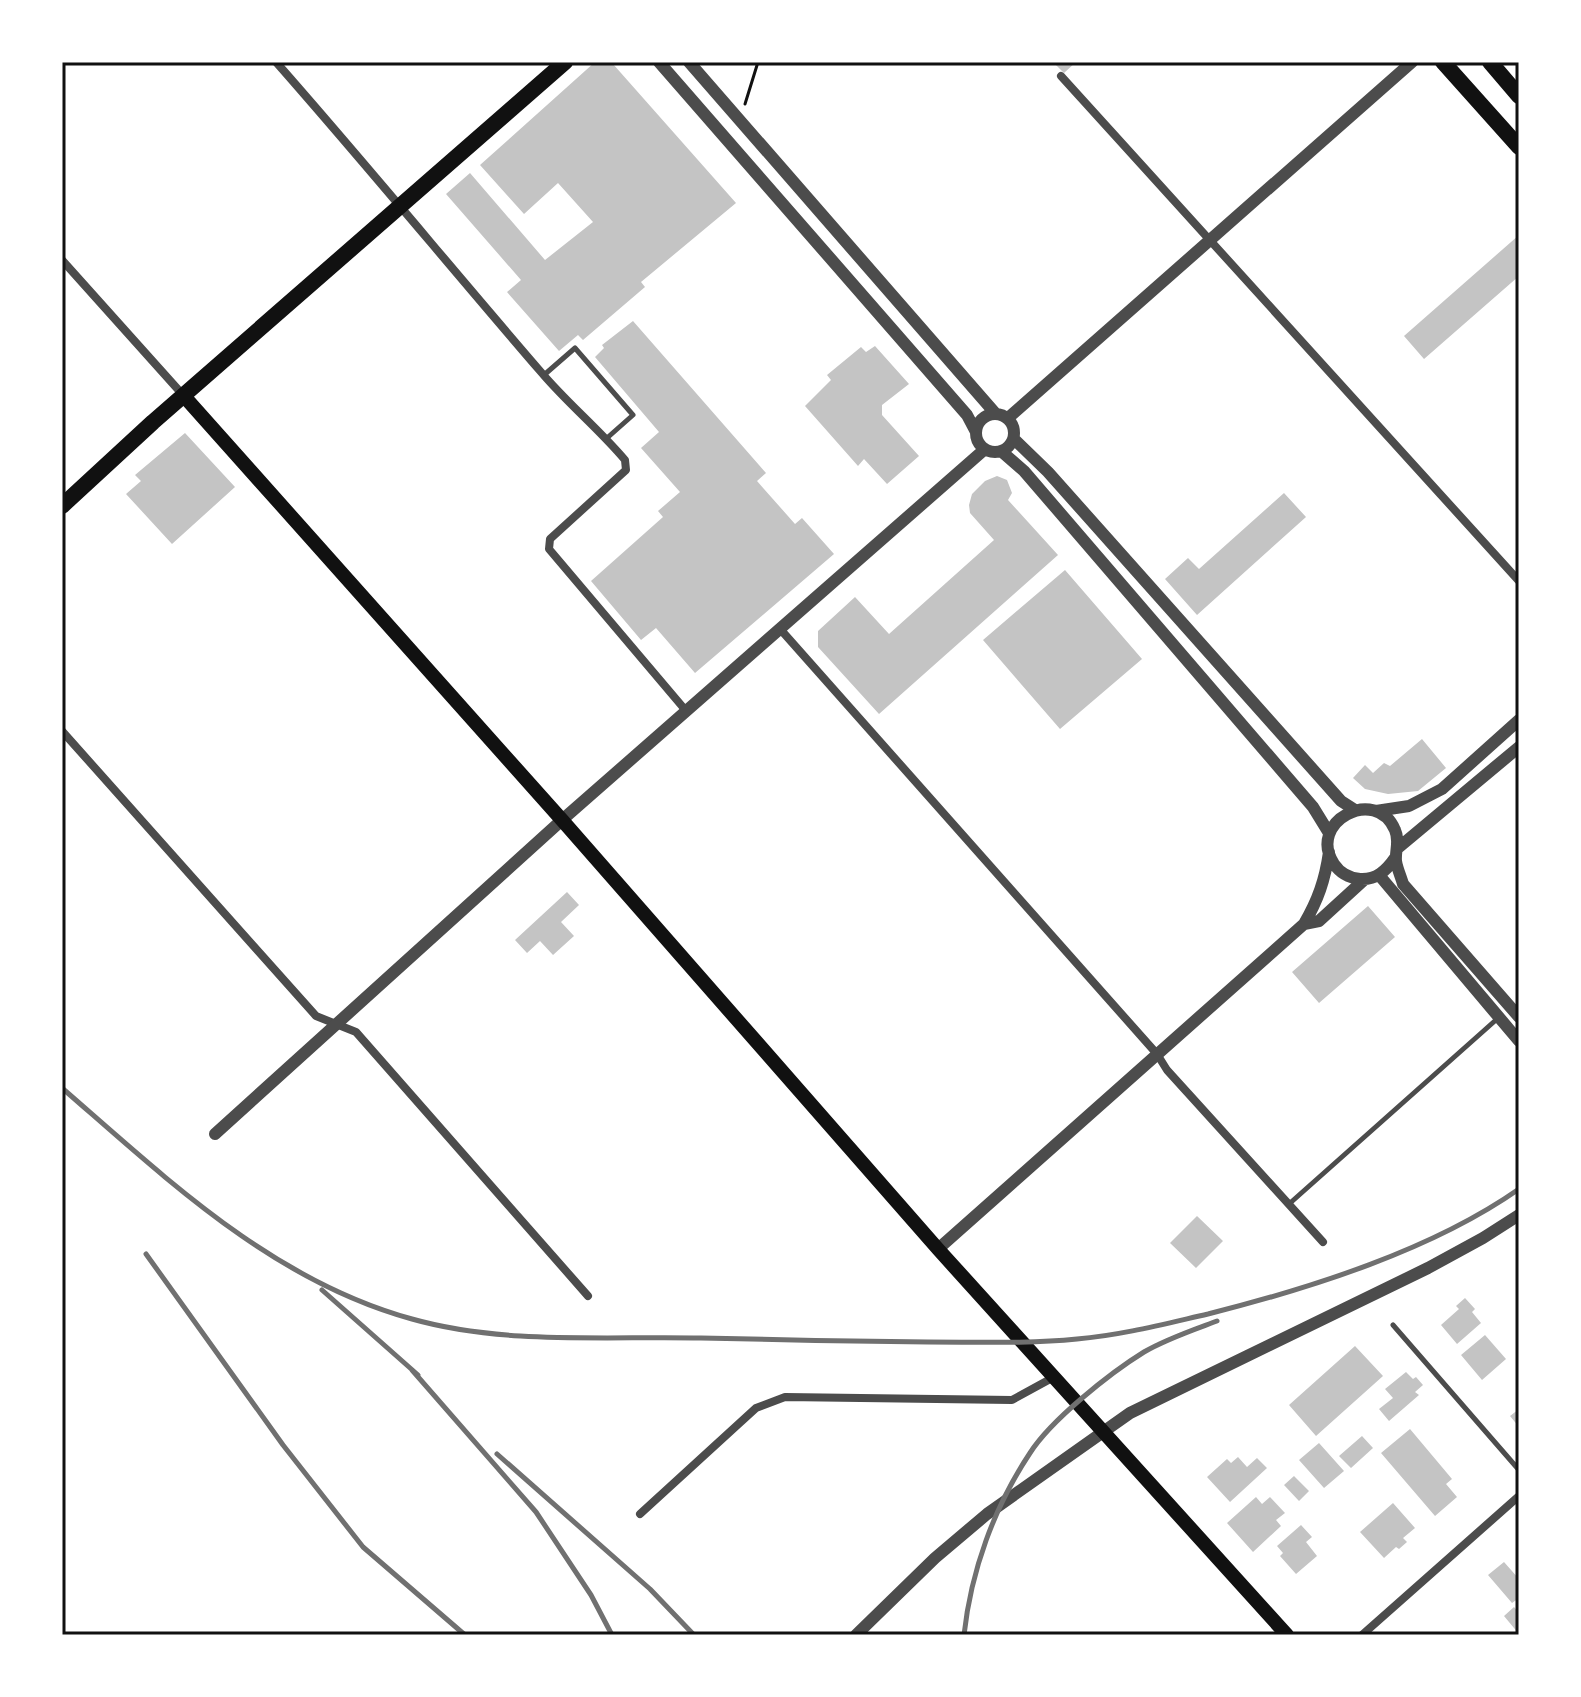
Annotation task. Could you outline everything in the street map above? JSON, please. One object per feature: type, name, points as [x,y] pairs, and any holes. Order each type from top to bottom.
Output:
[{"type":"main road","points":[[62,506],[183,395],[565,62]]},
{"type":"main road","points":[[1443,62],[1519,147]]},
{"type":"main road","points":[[1490,62],[1519,96]]},
{"type":"main road","points":[[183,395],[562,820],[938,1249],[1287,1635]]},
{"type":"street","points":[[276,62],[535,365],[625,460],[626,470],[550,539],[549,549],[687,713]]},
{"type":"street","points":[[659,62],[967,415],[980,444],[985,449],[1001,451],[1024,471],[1303,795],[1329,833]]},
{"type":"street","points":[[689,62],[739,122],[1014,427],[1014,439],[1048,472],[1341,801],[1355,810],[1376,811],[1409,806],[1442,789],[1519,720]]},
{"type":"street","points":[[976,432],[982,419],[1001,416],[1210,240],[1412,62]]},
{"type":"street","points":[[1061,76],[1519,581]]},
{"type":"street","points":[[62,260],[183,395]]},
{"type":"street","points":[[1001,451],[1014,439]]},
{"type":"street","points":[[215,1134],[562,820],[985,449]]},
{"type":"street","points":[[781,630],[1157,1054],[1167,1070],[1323,1242]]},
{"type":"street","points":[[62,731],[316,1016],[356,1032],[588,1296]]},
{"type":"street","points":[[1304,924],[1319,921],[1365,879],[1379,875],[1397,853],[1519,747]]},
{"type":"street","points":[[938,1249],[1304,924],[1318,900],[1325,879],[1329,833],[1335,823],[1355,810]]},
{"type":"street","points":[[1376,811],[1391,822],[1398,839],[1397,853],[1403,884],[1519,1017]]},
{"type":"street","points":[[1329,852],[1332,861],[1346,875],[1365,879]]},
{"type":"street","points":[[1379,875],[1519,1041]]},
{"type":"street","points":[[856,1635],[935,1558],[987,1514],[1107,1427],[1154,1399],[1428,1268],[1519,1215]]},
{"type":"street","points":[[640,1514],[756,1408],[785,1397],[1012,1400],[1055,1377]]},
{"type":"street","points":[[1362,1635],[1519,1496]]},
{"type":"lane","points":[[544,375],[575,348],[633,415],[607,438]]},
{"type":"lane","points":[[1289,1204],[1498,1019]]},
{"type":"lane","points":[[1393,1325],[1519,1470]]},
{"type":"path","points":[[739,122],[758,62]]},
{"type":"building","points":[[595,62],[613,64],[736,203],[641,282],[645,287],[583,340],[578,335],[559,351],[507,292],[521,280],[446,194],[470,173],[545,260],[593,222],[558,183],[524,214],[480,165]]},
{"type":"building","points":[[1053,62],[1076,62],[1064,73]]},
{"type":"building","points":[[1519,235],[1519,276],[1424,359],[1404,336]]},
{"type":"building","points":[[633,321],[766,473],[757,481],[795,524],[802,518],[834,554],[695,673],[656,628],[641,640],[591,581],[663,517],[658,511],[680,492],[641,448],[659,432],[595,357],[604,348],[602,345]]},
{"type":"building","points":[[875,346],[909,384],[882,405],[882,415],[919,456],[887,484],[864,459],[858,466],[805,406],[831,380],[827,375],[861,347],[866,352]]},
{"type":"building","points":[[185,433],[235,487],[172,544],[126,494],[141,481],[135,475]]},
{"type":"building","points":[[997,476],[1007,480],[1012,493],[1008,500],[1058,555],[879,714],[818,647],[818,631],[855,597],[889,634],[994,540],[970,513],[969,505],[972,494],[985,481]]},
{"type":"building","points":[[1284,493],[1306,517],[1197,615],[1165,579],[1188,558],[1199,569]]},
{"type":"building","points":[[1065,570],[1142,659],[1060,729],[983,640]]},
{"type":"building","points":[[1422,739],[1446,768],[1418,791],[1388,794],[1365,789],[1353,778],[1365,765],[1373,773],[1384,763],[1390,766]]},
{"type":"building","points":[[567,892],[579,905],[561,922],[574,936],[553,955],[540,941],[527,953],[515,940]]},
{"type":"building","points":[[1368,906],[1395,937],[1319,1003],[1292,972]]},
{"type":"building","points":[[1197,1216],[1223,1241],[1196,1268],[1170,1243]]},
{"type":"building","points":[[1465,1298],[1475,1309],[1472,1312],[1481,1323],[1457,1344],[1441,1325],[1459,1309],[1456,1306]]},
{"type":"building","points":[[1485,1335],[1506,1359],[1482,1380],[1461,1355]]},
{"type":"building","points":[[1355,1346],[1383,1376],[1316,1436],[1289,1405]]},
{"type":"building","points":[[1406,1372],[1423,1385],[1415,1392],[1419,1395],[1389,1421],[1379,1409],[1393,1398],[1385,1389]]},
{"type":"building","points":[[1519,1409],[1519,1427],[1510,1416]]},
{"type":"building","points":[[1410,1429],[1452,1479],[1446,1484],[1457,1497],[1435,1516],[1381,1453]]},
{"type":"building","points":[[1362,1436],[1373,1448],[1351,1468],[1339,1456]]},
{"type":"building","points":[[1319,1443],[1344,1471],[1324,1488],[1299,1460]]},
{"type":"building","points":[[1238,1457],[1247,1467],[1257,1458],[1267,1468],[1230,1502],[1207,1477],[1227,1459],[1231,1463]]},
{"type":"building","points":[[1294,1476],[1309,1491],[1299,1501],[1284,1485]]},
{"type":"building","points":[[1256,1497],[1262,1504],[1270,1497],[1285,1513],[1276,1520],[1281,1526],[1253,1552],[1227,1523]]},
{"type":"building","points":[[1393,1503],[1415,1528],[1403,1538],[1407,1542],[1384,1558],[1360,1532]]},
{"type":"building","points":[[1301,1525],[1312,1537],[1306,1542],[1317,1556],[1296,1574],[1280,1556],[1283,1553],[1277,1546]]},
{"type":"building","points":[[1504,1562],[1519,1579],[1519,1598],[1512,1603],[1488,1575]]},
{"type":"building","points":[[1514,1607],[1519,1613],[1519,1634],[1504,1616]]},
{"type":"railway","points":[[62,1088],[183,1192],[268,1253],[314,1280],[361,1302],[412,1319],[483,1333],[519,1336],[1003,1342],[1059,1341],[1110,1335],[1247,1304],[1370,1265],[1448,1231],[1519,1189]]},
{"type":"railway","points":[[146,1254],[283,1445],[363,1547],[465,1635]]},
{"type":"railway","points":[[322,1290],[418,1375]]},
{"type":"railway","points":[[964,1635],[972,1587],[986,1540],[1005,1495],[1040,1440],[1082,1398],[1130,1361],[1161,1343],[1217,1321]]},
{"type":"railway","points":[[412,1370],[536,1512],[591,1595],[612,1635]]},
{"type":"railway","points":[[497,1454],[650,1589],[694,1635]]}]
